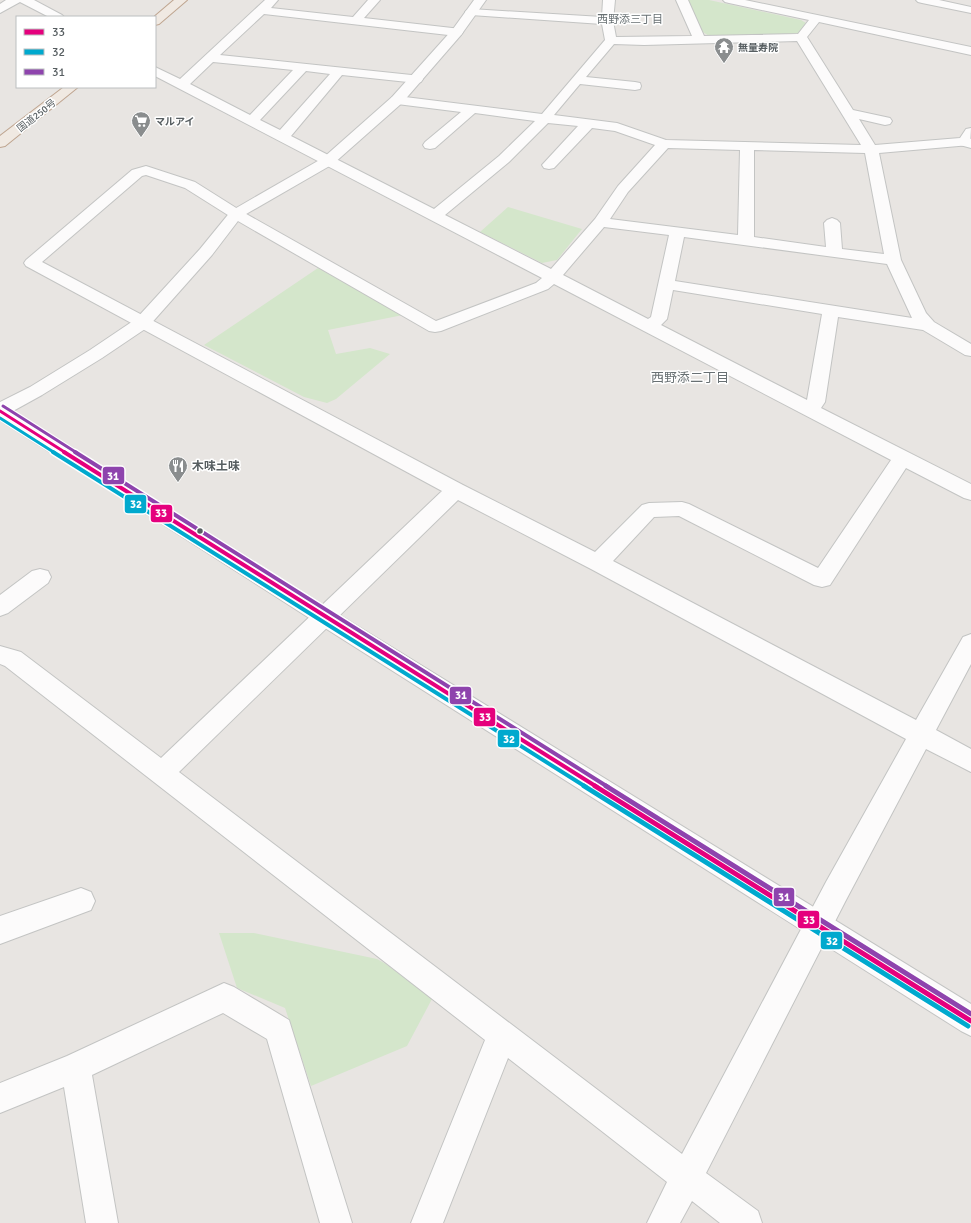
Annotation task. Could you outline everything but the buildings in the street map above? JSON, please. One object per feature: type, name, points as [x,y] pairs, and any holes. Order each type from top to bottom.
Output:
[{"type":"highway","points":[[156,21],[181,0]]},
{"type":"highway","name":"国道250号","points":[[0,143],[71,88]]},
{"type":"street","points":[[0,10],[8,2],[16,0]]},
{"type":"street","points":[[25,0],[56,16]]},
{"type":"street","points":[[36,6],[48,0]]},
{"type":"street","points":[[182,84],[272,0]]},
{"type":"street","points":[[356,20],[374,0]]},
{"type":"street","points":[[480,0],[457,32],[417,79],[396,100],[328,161],[236,214],[206,252],[142,323],[89,358],[0,411],[325,617],[819,925],[971,1022]]},
{"type":"street","points":[[609,0],[607,20],[611,40]]},
{"type":"street","points":[[682,0],[700,40]]},
{"type":"street","points":[[729,0],[971,52]]},
{"type":"street","points":[[922,0],[971,10]]},
{"type":"street","points":[[262,10],[457,32]]},
{"type":"street","points":[[471,12],[607,20]]},
{"type":"street","points":[[611,40],[644,41],[801,37],[816,19]]},
{"type":"street","points":[[801,37],[871,149],[893,260],[918,315],[928,326],[971,351]]},
{"type":"street","points":[[435,216],[504,159],[545,118],[611,40]]},
{"type":"street","points":[[209,58],[417,79]]},
{"type":"street","points":[[252,121],[303,67]]},
{"type":"street","points":[[156,71],[971,493]]},
{"type":"street","points":[[282,136],[339,71]]},
{"type":"street","points":[[577,80],[635,86]]},
{"type":"street","points":[[396,100],[617,127],[664,144],[871,149],[969,139]]},
{"type":"street","points":[[430,145],[472,109]]},
{"type":"street","points":[[849,113],[873,115],[885,121]]},
{"type":"street","points":[[550,165],[588,124]]},
{"type":"street","points":[[664,144],[623,189],[600,222],[553,277],[542,286],[436,327],[236,214],[190,185],[146,170],[137,173],[32,263],[456,490],[598,563],[971,761]]},
{"type":"street","points":[[746,241],[747,146]]},
{"type":"street","points":[[600,222],[893,260]]},
{"type":"street","points":[[832,223],[834,253]]},
{"type":"street","points":[[649,326],[659,319],[677,232]]},
{"type":"street","points":[[666,284],[928,326]]},
{"type":"street","points":[[810,409],[816,402],[831,310]]},
{"type":"street","points":[[598,563],[649,510],[682,509],[822,579],[904,458]]},
{"type":"street","points":[[162,773],[456,490]]},
{"type":"street","points":[[0,607],[40,577]]},
{"type":"street","points":[[663,1223],[688,1178],[819,925],[970,648]]},
{"type":"street","points":[[0,655],[13,659],[746,1223]]},
{"type":"street","points":[[0,930],[81,901]]},
{"type":"street","points":[[0,1098],[76,1067],[224,997],[279,1030],[336,1223]]},
{"type":"street","points":[[427,1223],[502,1035]]},
{"type":"street","points":[[76,1067],[102,1223]]},
{"type":"green space","points":[[687,0],[709,0],[801,20],[806,23],[798,33],[788,35],[711,37],[701,31]]},
{"type":"green space","points":[[508,207],[582,229],[557,260],[542,263],[480,232]]},
{"type":"green space","points":[[318,268],[403,315],[328,330],[336,354],[370,348],[390,354],[336,399],[327,403],[304,397],[204,345]]},
{"type":"green space","points":[[219,933],[254,933],[377,959],[386,964],[432,999],[407,1046],[311,1086],[285,1008],[237,988]]},
{"type":"transit line","name":"31","points":[[3,406],[328,612],[971,1014]]},
{"type":"transit line","name":"33","points":[[0,411],[325,617],[971,1021]]},
{"type":"transit line","name":"32","points":[[0,418],[322,622],[968,1026]]},
{"type":"place","name":"無量寿院","points":[[724,64]]},
{"type":"place","name":"マルアイ","points":[[141,138]]},
{"type":"place","name":"木味土味","points":[[178,483]]},
{"type":"district","name":"西野添三丁目","points":[[630,19]]},
{"type":"district","name":"西野添二丁目","points":[[690,377]]}]
